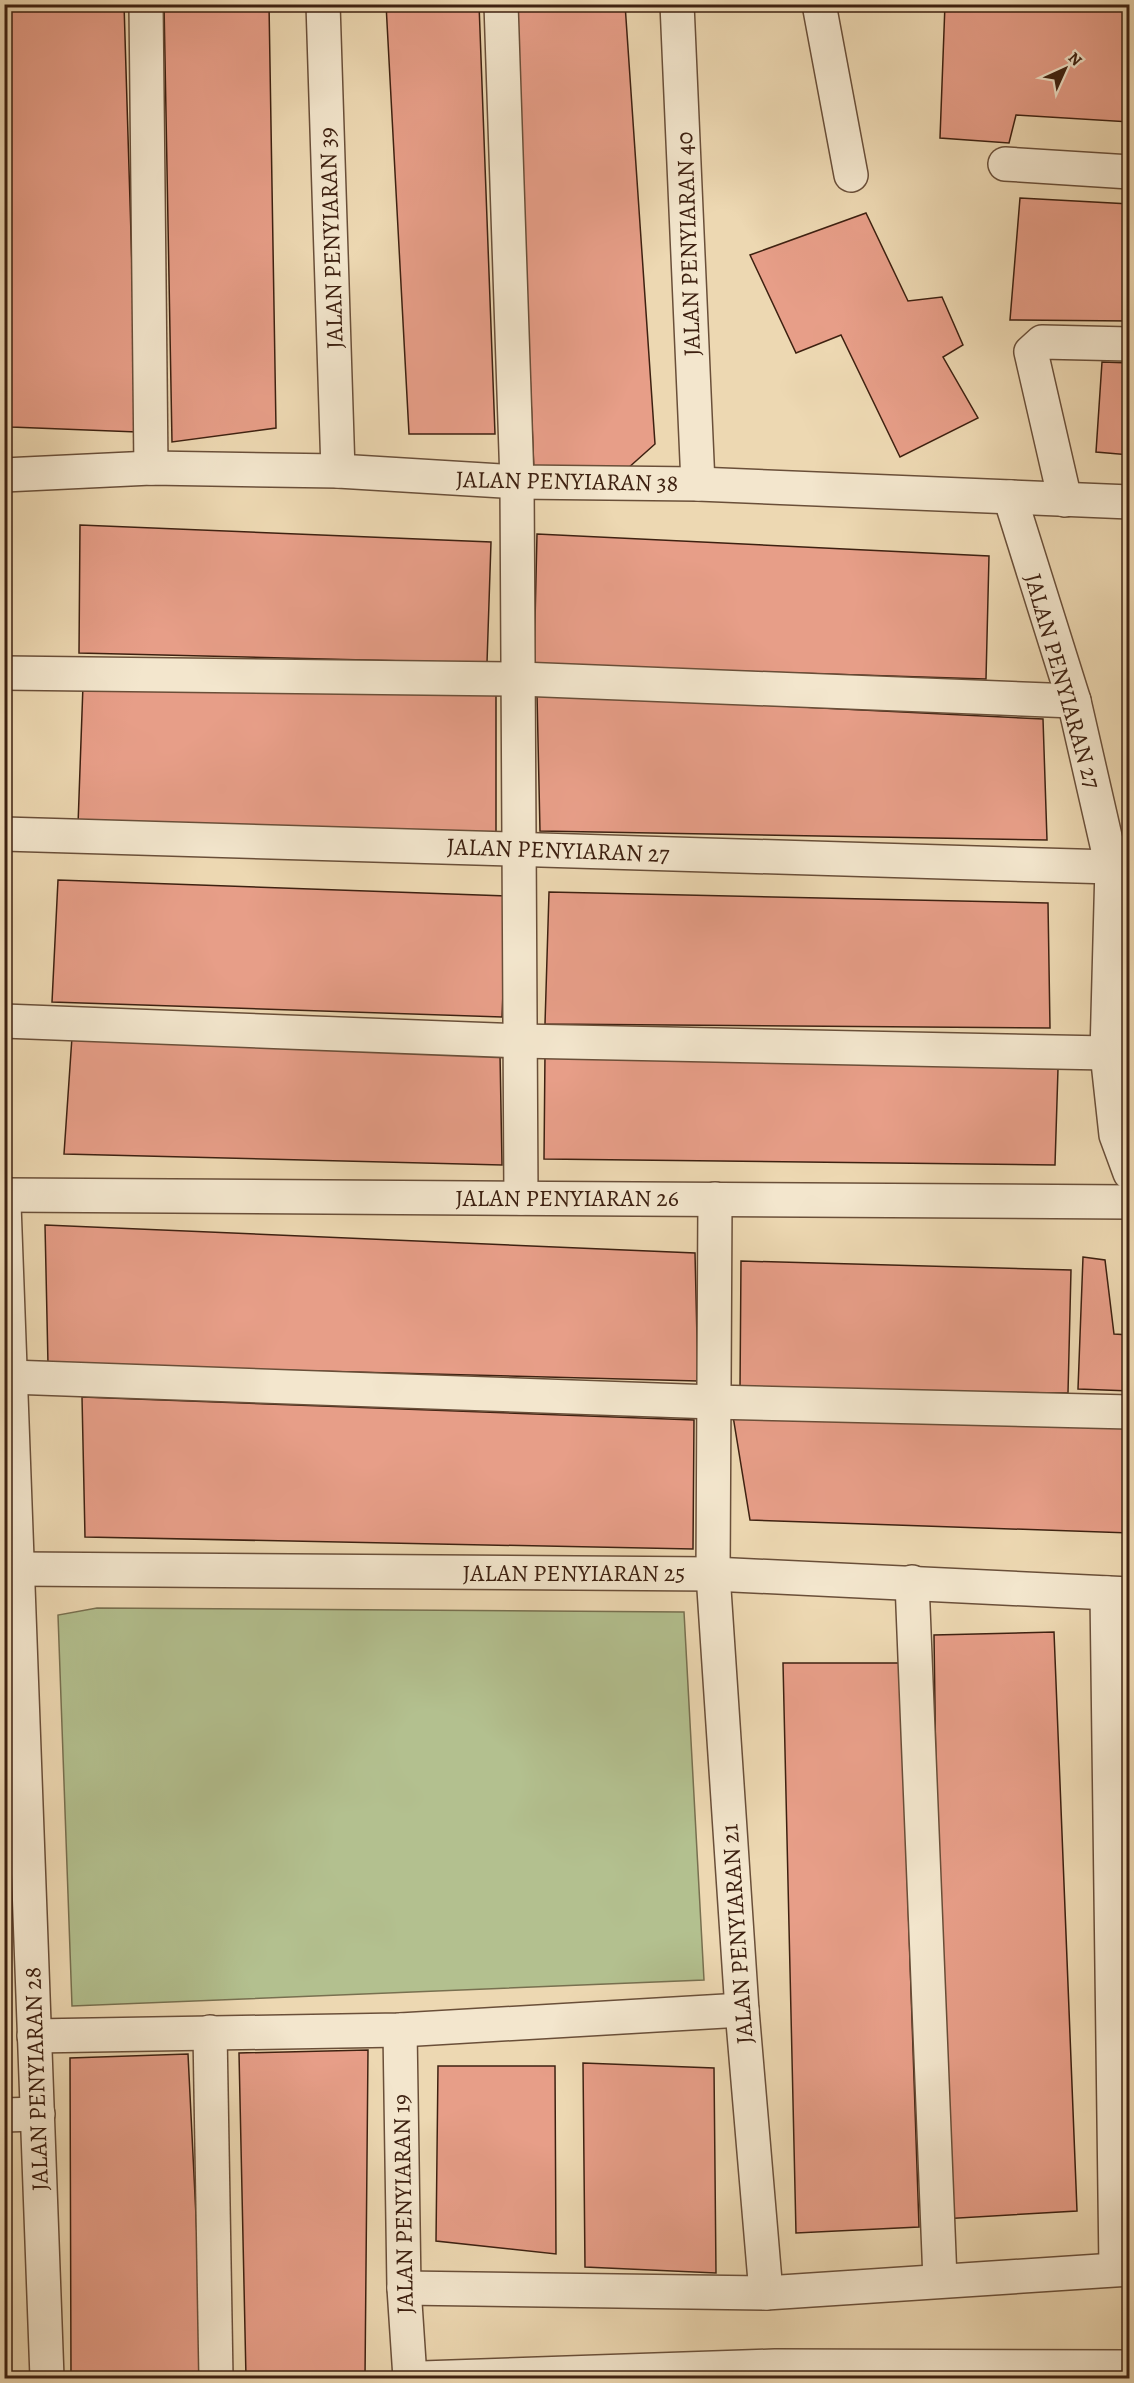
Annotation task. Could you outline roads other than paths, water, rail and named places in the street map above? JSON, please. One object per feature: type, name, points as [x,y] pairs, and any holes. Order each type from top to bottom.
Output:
[{"type":"street","points":[[146,4],[151,468]]},
{"type":"street","name":"JALAN PENYIARAN 39","points":[[323,4],[338,471]]},
{"type":"street","points":[[501,4],[517,482],[520,680],[521,1198]]},
{"type":"street","name":"JALAN PENYIARAN 40","points":[[677,4],[698,484]]},
{"type":"street","points":[[819,4],[851,175]]},
{"type":"street","points":[[1005,164],[1130,172]]},
{"type":"street","points":[[1065,500],[1031,352],[1042,342],[1130,344]]},
{"type":"street","name":"JALAN PENYIARAN 38","points":[[4,474],[151,468],[338,471],[517,482],[698,484],[1130,502]]},
{"type":"street","name":"JALAN PENYIARAN 27","points":[[1010,497],[1074,701],[1112,867],[1107,1053],[1116,1135],[1130,1173]]},
{"type":"street","points":[[4,673],[520,680],[1074,701]]},
{"type":"street","name":"JALAN PENYIARAN 27","points":[[4,834],[1112,867]]},
{"type":"street","points":[[4,1021],[520,1041],[1107,1053]]},
{"type":"street","name":"JALAN PENYIARAN 26","points":[[4,1195],[1130,1202]]},
{"type":"street","name":"JALAN PENYIARAN 21","points":[[715,1199],[713,1574],[742,2010],[766,2293]]},
{"type":"street","name":"JALAN PENYIARAN 28","points":[[4,1204],[10,1377],[9,1513],[18,1569],[47,2379]]},
{"type":"street","points":[[10,1377],[714,1402],[1130,1412]]},
{"type":"street","name":"JALAN PENYIARAN 25","points":[[18,1569],[713,1574],[912,1582],[1118,1594]]},
{"type":"street","points":[[912,1582],[940,2280]]},
{"type":"street","points":[[404,2288],[766,2293],[1123,2269],[1118,1594]]},
{"type":"street","points":[[34,2036],[400,2030],[742,2010]]},
{"type":"street","name":"JALAN PENYIARAN 19","points":[[400,2030],[404,2288],[410,2379]]},
{"type":"street","points":[[210,2032],[216,2379]]},
{"type":"street","points":[[4,2115],[38,2114]]},
{"type":"street","points":[[422,2379],[775,2372],[944,2372],[1130,2367]]}]
